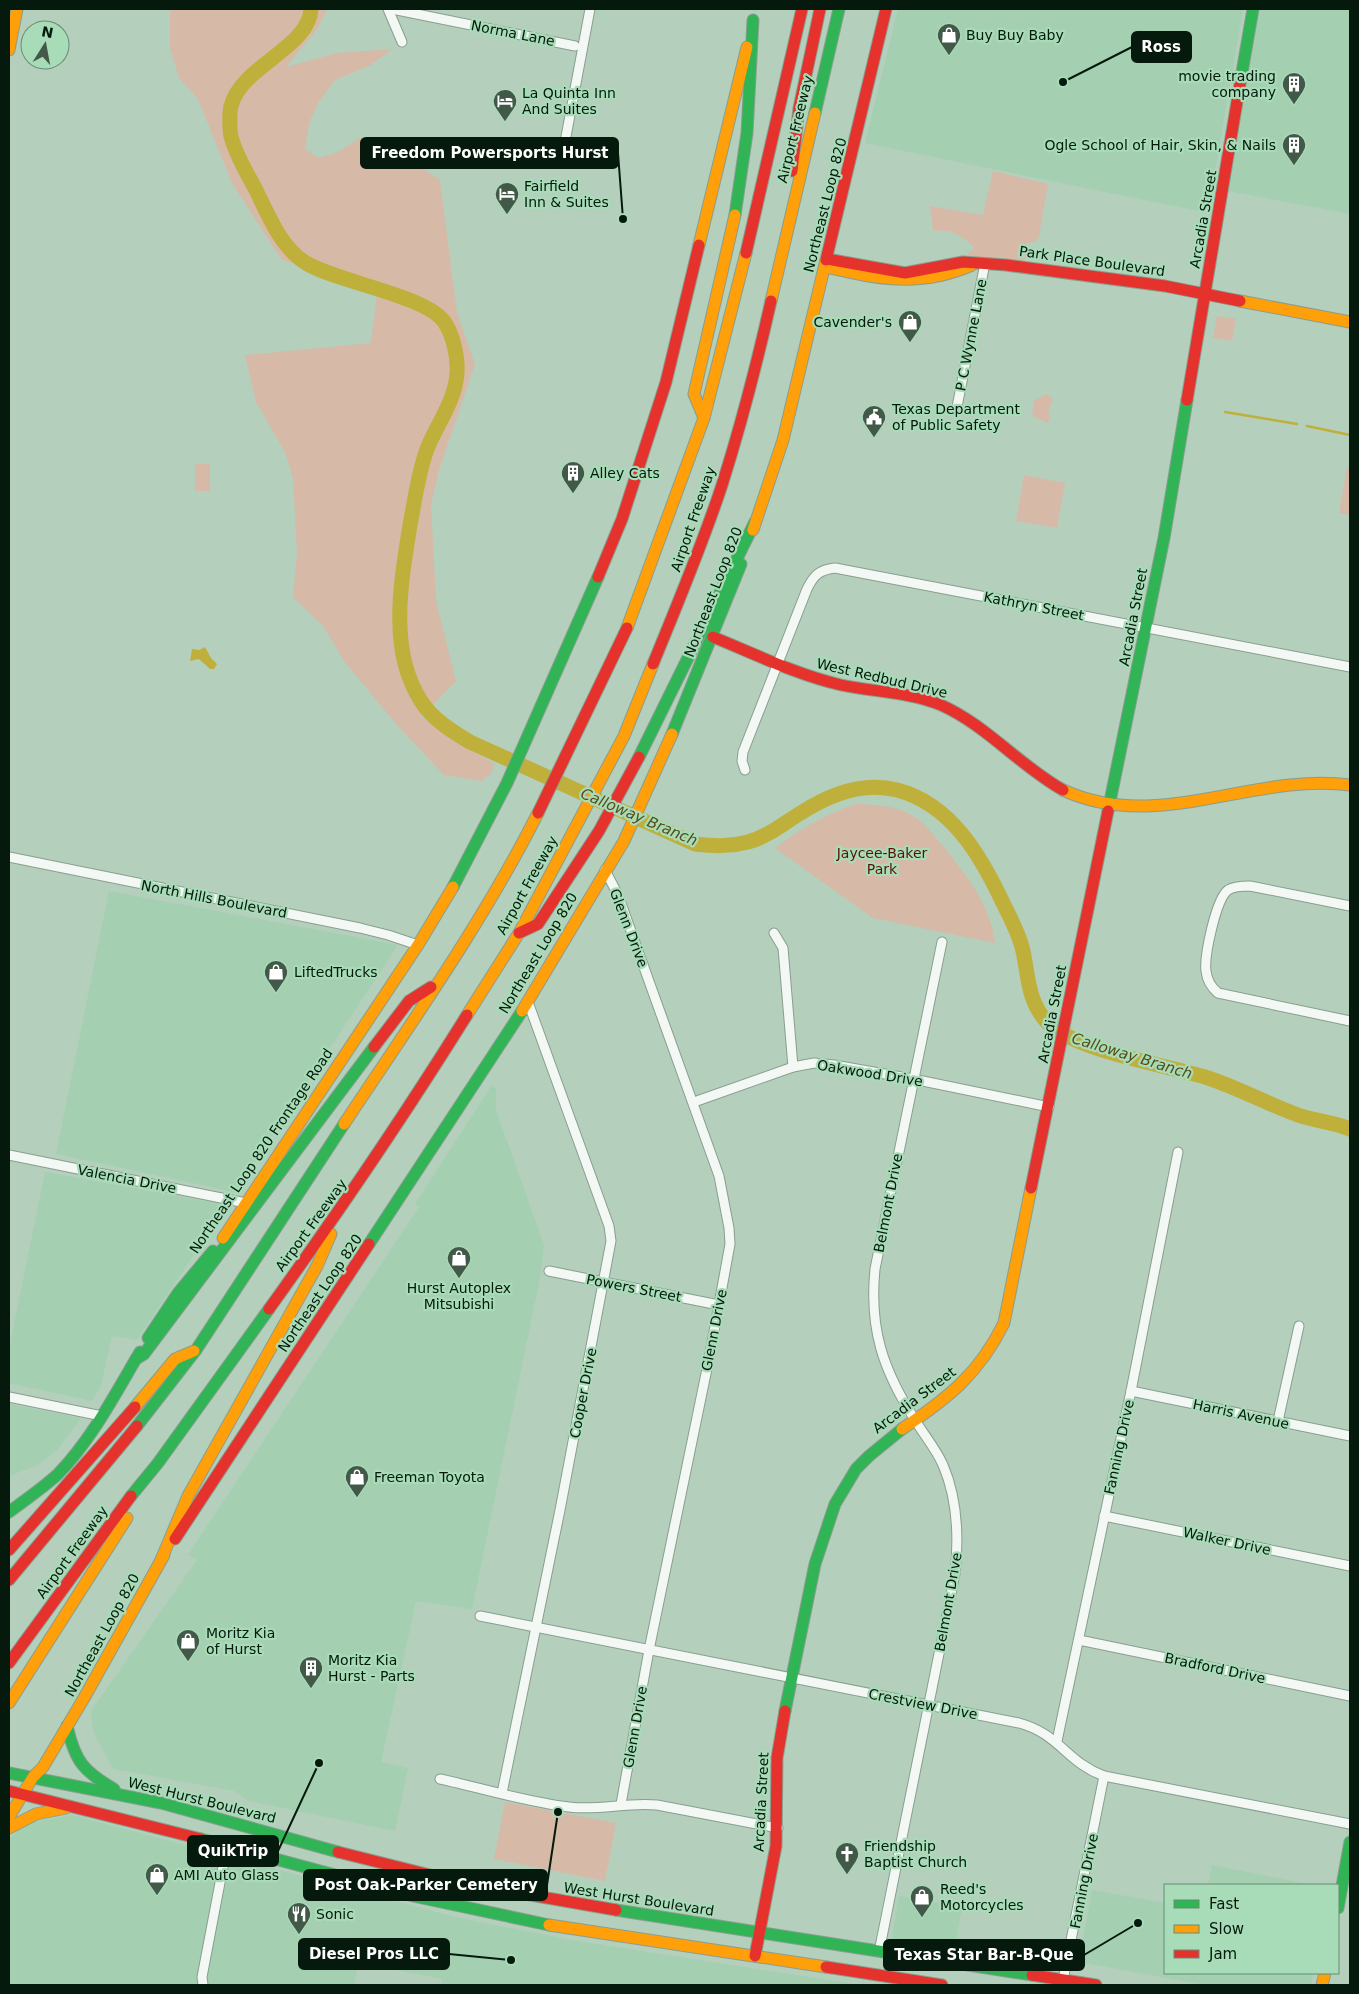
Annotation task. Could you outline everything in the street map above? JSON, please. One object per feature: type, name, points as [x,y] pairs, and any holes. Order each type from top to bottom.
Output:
[{"type":"main road","points":[[9,50],[17,9]]},
{"type":"main road","name":"Airport Freeway","points":[[9,1580],[97,1476],[196,1350],[436,984],[519,851],[544,802],[626,632],[667,524],[704,418],[735,299],[802,9]]},
{"type":"main road","points":[[785,234],[799,108],[820,9]]},
{"type":"main road","name":"Airport Freeway","points":[[9,1663],[141,1483],[158,1463],[341,1210],[408,1110],[518,933],[605,773],[643,694],[692,569],[722,484],[759,354],[785,234],[839,9]]},
{"type":"main road","name":"Northeast Loop 820","points":[[9,1818],[34,1777],[43,1767],[84,1698],[161,1560],[221,1471],[259,1408],[370,1246],[528,1002],[604,870],[624,841],[648,791],[713,637],[755,522],[782,440],[886,9]]},
{"type":"main road","name":"Arcadia Street","points":[[755,1956],[778,1828],[778,1754],[815,1562],[832,1509],[860,1464],[873,1451],[964,1382],[987,1354],[1004,1323],[1164,538],[1254,9]]},
{"type":"main road","points":[[704,418],[694,394],[734,226],[743,168],[755,14]]},
{"type":"main road","name":"Northeast Loop 820 Frontage Road","points":[[9,1512],[43,1487],[62,1469],[102,1416],[178,1293],[220,1242],[418,945],[460,875],[475,842],[507,783],[589,600],[622,519],[651,432],[697,258],[755,14]]},
{"type":"main road","name":"Park Place Boulevard","points":[[826,263],[898,282],[930,278],[980,263],[1155,285],[1350,322]]},
{"type":"main road","points":[[518,933],[538,924],[598,831],[627,781],[755,522]]},
{"type":"main road","name":"West Redbud Drive","points":[[713,637],[777,664],[841,685],[927,701],[948,708],[970,722],[1028,770],[1055,788],[1080,798],[1110,804],[1162,807],[1284,785],[1350,785]]},
{"type":"main road","points":[[136,1359],[144,1354],[409,1001],[436,984]]},
{"type":"main road","points":[[161,1560],[188,1496],[317,1266],[341,1210]]},
{"type":"main road","points":[[9,1550],[87,1463],[175,1359],[196,1350]]},
{"type":"main road","points":[[9,1703],[146,1487],[158,1463]]},
{"type":"main road","points":[[67,1726],[75,1757],[82,1767],[91,1777],[123,1794]]},
{"type":"main road","name":"West Hurst Boulevard","points":[[9,1773],[123,1794],[462,1883],[642,1915],[760,1932],[1062,1983],[1096,1985]]},
{"type":"main road","points":[[9,1792],[83,1808],[413,1896],[529,1922],[942,1985]]},
{"type":"main road","points":[[9,1828],[38,1812],[83,1808]]},
{"type":"main road","points":[[1339,1905],[1346,1886],[1350,1842]]},
{"type":"street","points":[[388,9],[402,42]]},
{"type":"street","name":"Norma Lane","points":[[392,9],[575,46]]},
{"type":"street","points":[[561,163],[590,9]]},
{"type":"street","name":"P C Wynne Lane","points":[[957,406],[980,263]]},
{"type":"street","name":"Kathryn Street","points":[[745,770],[742,761],[743,752],[813,576],[822,569],[835,568],[1350,667]]},
{"type":"street","name":"North Hills Boulevard","points":[[9,857],[369,930],[418,945]]},
{"type":"street","name":"Glenn Drive","points":[[604,870],[618,896],[694,1102],[719,1176],[729,1228],[728,1263],[649,1650],[621,1804]]},
{"type":"street","points":[[1350,906],[1250,886],[1243,886],[1228,891],[1222,897],[1216,912],[1206,963],[1209,983],[1218,993],[1350,1021]]},
{"type":"street","points":[[774,933],[783,948],[793,1067]]},
{"type":"street","name":"Belmont Drive","points":[[879,1952],[955,1574],[958,1526],[952,1494],[943,1466],[884,1363],[875,1326],[873,1292],[875,1269],[942,942]]},
{"type":"street","name":"Cooper Drive","points":[[502,1793],[605,1281],[611,1241],[609,1226],[528,1002]]},
{"type":"street","name":"Oakwood Drive","points":[[694,1102],[793,1067],[814,1063],[834,1064],[1049,1107]]},
{"type":"street","name":"Fanning Drive","points":[[1057,1741],[1131,1391],[1178,1152]]},
{"type":"street","name":"Valencia Drive","points":[[9,1155],[246,1203]]},
{"type":"street","name":"Powers Street","points":[[549,1271],[719,1305]]},
{"type":"street","points":[[1278,1421],[1299,1326]]},
{"type":"street","name":"Harris Avenue","points":[[1131,1391],[1350,1436]]},
{"type":"street","points":[[9,1397],[102,1416]]},
{"type":"street","name":"Walker Drive","points":[[1104,1516],[1350,1566]]},
{"type":"street","name":"Crestview Drive","points":[[480,1616],[1029,1726],[1046,1733],[1083,1766],[1104,1776],[1350,1824]]},
{"type":"street","name":"Bradford Drive","points":[[1079,1640],[1350,1696]]},
{"type":"street","name":"Fanning Drive","points":[[1062,1983],[1104,1776]]},
{"type":"street","points":[[440,1779],[569,1807],[599,1808],[621,1804],[657,1805],[778,1828]]},
{"type":"street","points":[[203,1985],[202,1978],[227,1846]]},
{"type":"shaded area","points":[[898,9],[1243,9],[1208,213],[865,143]]},
{"type":"shaded area","points":[[1259,9],[1350,9],[1350,214],[1228,191]]},
{"type":"shaded area","points":[[205,647],[217,664],[214,669],[210,669],[199,659],[190,661],[192,649],[199,650]]},
{"type":"shaded area","points":[[109,891],[398,945],[235,1192],[56,1154]]},
{"type":"shaded area","points":[[492,1085],[496,1088],[496,1110],[544,1245],[540,1278],[472,1609],[416,1601],[381,1762],[408,1768],[395,1831],[249,1801],[234,1791],[113,1769],[93,1731],[91,1711],[197,1560],[188,1555],[419,1207],[415,1204]]},
{"type":"shaded area","points":[[45,1172],[227,1205],[137,1340],[112,1336],[101,1386],[92,1401],[9,1383],[9,1349]]},
{"type":"shaded area","points":[[9,1404],[81,1418],[59,1448],[38,1465],[9,1476]]},
{"type":"shaded area","points":[[72,1815],[455,1917],[571,1940],[861,1985],[441,1985],[442,1979],[359,1962],[354,1985],[9,1985],[9,1839],[27,1823]]},
{"type":"shaded area","points":[[1212,1865],[1307,1884],[1208,1884]]},
{"type":"shaded area","points":[[1092,1890],[1164,1903],[1164,1974],[1313,1974],[1311,1985],[1204,1985],[1079,1962]]},
{"type":"shaded area","points":[[899,1896],[962,1907],[954,1953],[896,1943],[892,1937]]},
{"type":"green space","points":[[170,9],[327,9],[318,28],[286,67],[337,53],[393,49],[369,66],[335,80],[318,103],[309,123],[305,149],[318,158],[336,153],[362,137],[385,144],[440,180],[457,313],[475,364],[439,470],[431,504],[436,601],[456,681],[421,717],[494,764],[491,774],[481,781],[444,775],[396,724],[344,661],[323,626],[293,597],[297,553],[293,478],[285,452],[256,402],[245,355],[371,343],[377,294],[281,259],[232,183],[198,99],[179,78],[170,48]]},
{"type":"green space","points":[[993,171],[1048,184],[1039,237],[1035,242],[1027,243],[1024,263],[969,256],[968,253],[974,248],[965,240],[950,232],[933,231],[930,206],[983,215]]},
{"type":"green space","points":[[1217,316],[1236,319],[1232,341],[1213,338]]},
{"type":"green space","points":[[1046,394],[1053,399],[1048,412],[1050,414],[1048,423],[1032,416],[1034,401]]},
{"type":"green space","points":[[195,464],[210,464],[210,491],[195,491]]},
{"type":"green space","points":[[1347,467],[1350,468],[1350,515],[1339,513]]},
{"type":"green space","points":[[1024,475],[1065,483],[1057,528],[1016,521]]},
{"type":"green space","name":"Jaycee-Baker Park","points":[[856,804],[886,806],[900,810],[913,816],[925,825],[969,879],[983,903],[993,929],[995,943],[873,918],[775,848],[834,812]]},
{"type":"green space","points":[[505,1802],[616,1823],[605,1881],[494,1859]]},
{"type":"waterway","name":"Calloway Branch","points":[[311,9],[307,23],[299,35],[247,79],[237,92],[230,109],[231,135],[240,159],[270,219],[282,239],[297,256],[320,270],[402,297],[436,313],[445,323],[453,340],[457,360],[456,382],[450,402],[427,449],[421,468],[410,525],[401,592],[401,638],[404,660],[411,681],[421,701],[431,714],[470,742],[695,844],[715,846],[741,844],[755,840],[768,834],[810,807],[846,791],[871,787],[884,788],[897,790],[916,797],[934,807],[949,820],[963,835],[986,869],[1012,920],[1022,947],[1031,995],[1035,1004],[1046,1021],[1059,1031],[1097,1048],[1205,1077],[1298,1115],[1350,1129]]},
{"type":"waterway","points":[[1225,412],[1297,424]]},
{"type":"waterway","points":[[1307,426],[1350,435]]},
{"type":"traffic: fast","points":[[815,113],[839,9]]},
{"type":"traffic: fast","points":[[1241,78],[1253,9]]},
{"type":"traffic: fast","points":[[735,215],[747,133],[753,20]]},
{"type":"traffic: fast","points":[[1108,811],[1164,538],[1187,400]]},
{"type":"traffic: fast","points":[[639,757],[755,522]]},
{"type":"traffic: fast","points":[[672,734],[741,564]]},
{"type":"traffic: fast","points":[[453,887],[507,783],[598,577]]},
{"type":"traffic: fast","points":[[369,1244],[522,1011]]},
{"type":"traffic: fast","points":[[136,1359],[144,1354],[374,1047]]},
{"type":"traffic: fast","points":[[137,1426],[196,1350],[344,1124]]},
{"type":"traffic: fast","points":[[148,1338],[178,1293],[213,1251]]},
{"type":"traffic: fast","points":[[131,1496],[158,1463],[269,1309]]},
{"type":"traffic: fast","points":[[9,1512],[58,1474],[82,1446],[140,1352]]},
{"type":"traffic: fast","points":[[785,1711],[815,1564],[835,1504],[856,1469],[902,1429]]},
{"type":"traffic: fast","points":[[67,1726],[73,1748],[82,1764],[114,1789]]},
{"type":"traffic: fast","points":[[9,1773],[161,1803],[338,1852]]},
{"type":"traffic: fast","points":[[201,1839],[413,1896],[549,1925]]},
{"type":"traffic: fast","points":[[1339,1902],[1350,1842]]},
{"type":"traffic: fast","points":[[616,1910],[1032,1975]]},
{"type":"traffic: slow","points":[[9,50],[17,9]]},
{"type":"traffic: slow","points":[[699,245],[747,47]]},
{"type":"traffic: slow","points":[[771,301],[815,113]]},
{"type":"traffic: slow","points":[[704,418],[694,394],[735,215]]},
{"type":"traffic: slow","points":[[627,628],[704,418],[746,253]]},
{"type":"traffic: slow","points":[[753,530],[783,440],[826,260]]},
{"type":"traffic: slow","points":[[825,267],[882,278],[917,279],[935,277],[972,265]]},
{"type":"traffic: slow","points":[[1240,301],[1350,322]]},
{"type":"traffic: slow","points":[[467,1015],[519,933],[624,736],[653,664]]},
{"type":"traffic: slow","points":[[522,1011],[624,841],[672,734]]},
{"type":"traffic: slow","points":[[1063,790],[1099,802],[1134,806],[1170,804],[1278,786],[1314,783],[1350,785]]},
{"type":"traffic: slow","points":[[344,1124],[470,933],[517,854],[538,813]]},
{"type":"traffic: slow","points":[[223,1238],[418,945],[453,887]]},
{"type":"traffic: slow","points":[[902,1429],[934,1407],[961,1384],[984,1357],[1004,1323],[1031,1188]]},
{"type":"traffic: slow","points":[[161,1560],[188,1496],[317,1266],[331,1234]]},
{"type":"traffic: slow","points":[[135,1407],[175,1359],[194,1351]]},
{"type":"traffic: slow","points":[[9,1703],[127,1518]]},
{"type":"traffic: slow","points":[[9,1817],[33,1777],[43,1767],[84,1698],[164,1555]]},
{"type":"traffic: slow","points":[[9,1828],[36,1814],[66,1808]]},
{"type":"traffic: slow","points":[[549,1925],[826,1967]]},
{"type":"traffic: slow","points":[[1322,1985],[1325,1974]]},
{"type":"traffic: jam","points":[[746,253],[802,9]]},
{"type":"traffic: jam","points":[[792,171],[799,108],[820,9]]},
{"type":"traffic: jam","points":[[826,260],[886,9]]},
{"type":"traffic: jam","points":[[1187,400],[1241,78]]},
{"type":"traffic: jam","points":[[598,577],[622,519],[666,382],[699,245]]},
{"type":"traffic: jam","points":[[827,259],[905,273],[963,262],[1006,265],[1165,286],[1240,301]]},
{"type":"traffic: jam","points":[[653,664],[698,553],[722,485],[736,440],[771,301]]},
{"type":"traffic: jam","points":[[538,813],[627,628]]},
{"type":"traffic: jam","points":[[713,637],[792,670],[825,681],[917,697],[941,705],[973,723],[1032,769],[1063,790]]},
{"type":"traffic: jam","points":[[519,933],[538,924],[599,831],[639,757]]},
{"type":"traffic: jam","points":[[1031,1188],[1108,811]]},
{"type":"traffic: jam","points":[[374,1047],[409,1001],[431,987]]},
{"type":"traffic: jam","points":[[269,1309],[370,1164],[467,1015]]},
{"type":"traffic: jam","points":[[175,1539],[369,1244]]},
{"type":"traffic: jam","points":[[9,1550],[135,1407]]},
{"type":"traffic: jam","points":[[9,1580],[137,1426]]},
{"type":"traffic: jam","points":[[9,1663],[131,1496]]},
{"type":"traffic: jam","points":[[755,1956],[776,1846],[777,1758],[785,1711]]},
{"type":"traffic: jam","points":[[9,1791],[201,1839]]},
{"type":"traffic: jam","points":[[338,1852],[462,1883],[616,1910]]},
{"type":"traffic: jam","points":[[826,1967],[942,1985]]},
{"type":"traffic: jam","points":[[1032,1975],[1096,1985]]},
{"type":"place","name":"Buy Buy Baby","points":[[949,56]]},
{"type":"place","name":"Ross","points":[[1063,82]]},
{"type":"place","name":"movie trading company","points":[[1294,105]]},
{"type":"place","name":"La Quinta Inn And Suites","points":[[505,122]]},
{"type":"place","name":"Ogle School of Hair, Skin, & Nails","points":[[1294,166]]},
{"type":"place","name":"Fairfield Inn & Suites","points":[[507,215]]},
{"type":"place","name":"Freedom Powersports Hurst","points":[[623,219]]},
{"type":"place","name":"Cavender's","points":[[910,343]]},
{"type":"place","name":"Texas Department of Public Safety","points":[[874,438]]},
{"type":"place","name":"Alley Cats","points":[[573,494]]},
{"type":"place","name":"LiftedTrucks","points":[[276,993]]},
{"type":"place","name":"Hurst Autoplex Mitsubishi","points":[[459,1279]]},
{"type":"place","name":"Freeman Toyota","points":[[357,1498]]},
{"type":"place","name":"Moritz Kia of Hurst","points":[[188,1662]]},
{"type":"place","name":"Moritz Kia Hurst - Parts","points":[[311,1689]]},
{"type":"place","name":"QuikTrip","points":[[319,1763]]},
{"type":"place","name":"Post Oak-Parker Cemetery","points":[[558,1812]]},
{"type":"place","name":"Friendship Baptist Church","points":[[847,1875]]},
{"type":"place","name":"AMI Auto Glass","points":[[157,1896]]},
{"type":"place","name":"Reed's Motorcycles","points":[[922,1918]]},
{"type":"place","name":"Texas Star Bar-B-Que","points":[[1138,1923]]},
{"type":"place","name":"Sonic","points":[[299,1935]]},
{"type":"place","name":"Diesel Pros LLC","points":[[511,1960]]}]
